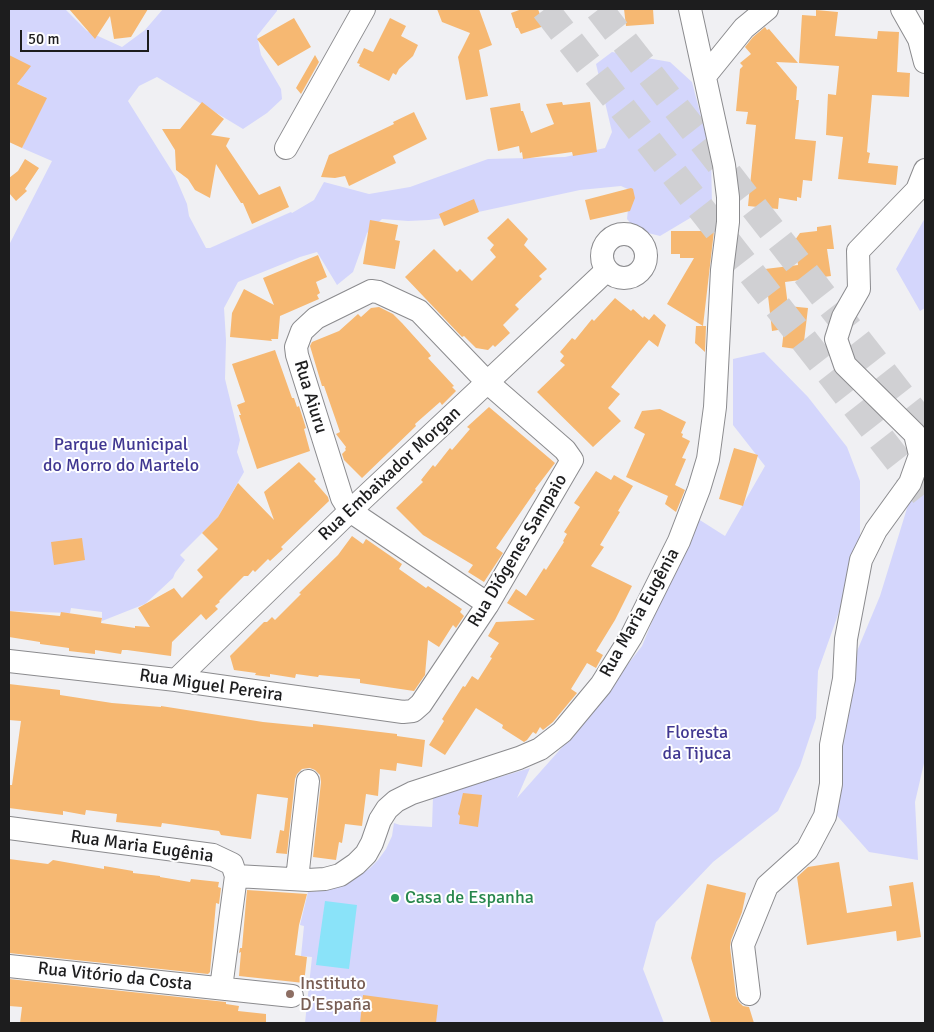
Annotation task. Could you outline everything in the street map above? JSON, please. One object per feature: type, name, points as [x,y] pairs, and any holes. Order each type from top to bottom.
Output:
[{"type":"street","points":[[286,148],[364,9]]},
{"type":"street","name":"Rua Maria Eugênia","points":[[9,828],[213,854],[232,864],[236,876],[325,879],[340,875],[366,854],[380,820],[387,809],[396,801],[412,792],[518,758],[540,748],[562,732],[601,685],[631,637],[679,541],[699,489],[708,459],[715,407],[722,270],[728,222],[728,198],[724,165],[690,9]]},
{"type":"street","points":[[705,76],[744,28],[767,9]]},
{"type":"street","points":[[902,9],[919,39],[925,62]]},
{"type":"street","points":[[749,994],[743,945],[767,886],[806,850],[825,816],[831,784],[831,745],[844,679],[846,639],[861,560],[876,530],[910,483],[920,455],[915,434],[844,365],[836,339],[843,317],[859,289],[858,251],[917,190],[925,170]]},
{"type":"street","name":"Rua Embaixador Morgan","points":[[176,680],[350,511],[606,270]]},
{"type":"street","name":"Rua Aiuru","points":[[350,511],[342,498],[297,355],[296,347],[302,331],[316,318],[371,291],[378,292],[420,311],[487,382]]},
{"type":"street","name":"Rua Diógenes Sampaio","points":[[413,711],[421,704],[488,604],[572,460],[564,450],[487,382]]},
{"type":"street","points":[[350,511],[488,604]]},
{"type":"street","name":"Rua Miguel Pereira","points":[[9,661],[176,680],[403,712],[413,711]]},
{"type":"street","points":[[298,879],[308,781]]},
{"type":"street","points":[[220,988],[236,876]]},
{"type":"street","name":"Rua Vitório da Costa","points":[[9,966],[292,996]]},
{"type":"green space","name":"Parque Municipal do Morro do Martelo","points":[[9,9],[65,9],[87,31],[122,47],[145,30],[163,9],[277,9],[257,36],[261,55],[281,89],[282,99],[267,113],[243,129],[157,77],[139,86],[128,101],[175,176],[187,204],[189,216],[206,248],[210,248],[292,213],[314,200],[324,182],[369,194],[410,187],[488,159],[565,157],[605,148],[612,132],[596,64],[612,52],[670,62],[692,82],[711,155],[712,205],[660,236],[636,230],[627,219],[630,190],[621,186],[580,190],[469,214],[429,220],[382,219],[367,233],[353,272],[337,285],[317,252],[238,282],[224,308],[226,340],[225,379],[240,440],[237,452],[244,472],[218,517],[180,555],[185,560],[173,578],[145,604],[102,621],[102,612],[71,608],[70,613],[9,611],[9,245],[52,161],[22,148],[45,97],[17,84],[22,77],[9,65]]},
{"type":"green space","points":[[925,218],[925,308],[920,311],[896,269]]},
{"type":"green space","name":"Floresta da Tijuca","points":[[764,352],[808,397],[847,447],[860,481],[860,544],[850,581],[818,671],[816,718],[800,766],[778,811],[713,862],[656,922],[643,969],[664,1023],[305,1023],[312,957],[301,956],[304,926],[300,925],[308,892],[319,891],[318,884],[345,882],[369,869],[386,849],[392,836],[394,823],[432,827],[433,797],[530,768],[517,798],[573,735],[642,646],[695,517],[725,536],[765,466],[733,425],[733,359]]},
{"type":"green space","points":[[925,475],[925,759],[915,802],[918,860],[869,852],[825,802],[850,668],[880,596],[908,505]]},
{"type":"shaded area","points":[[325,901],[357,905],[349,969],[316,965]]},
{"type":"building","points":[[69,9],[148,9],[131,37],[114,39],[110,16],[95,39]]},
{"type":"building","points":[[437,9],[479,9],[492,45],[479,50],[488,96],[466,100],[458,57],[470,33],[442,22]]},
{"type":"building","points":[[522,9],[538,9],[544,26],[521,34],[518,28],[516,28],[511,13]]},
{"type":"building","points":[[624,9],[653,9],[654,24],[626,26]]},
{"type":"building","points":[[816,10],[838,12],[835,36],[877,39],[878,31],[899,32],[897,72],[910,73],[909,97],[872,95],[867,152],[870,153],[868,163],[898,166],[896,185],[838,179],[843,137],[826,135],[828,94],[836,95],[839,66],[799,63],[802,15],[816,16]]},
{"type":"building","points":[[294,18],[311,47],[278,66],[257,39]]},
{"type":"building","points":[[390,18],[406,26],[401,36],[418,45],[413,56],[399,69],[396,75],[393,73],[389,81],[359,66],[360,64],[357,63],[364,48],[373,52]]},
{"type":"building","points":[[765,27],[767,30],[769,29],[798,63],[776,62],[797,87],[796,100],[799,100],[795,139],[816,141],[812,181],[803,180],[801,198],[797,197],[797,201],[779,198],[778,209],[748,206],[756,125],[746,124],[748,112],[736,111],[740,69],[743,66],[740,63],[751,54],[745,47]]},
{"type":"building","points":[[9,55],[31,66],[17,84],[47,98],[22,148],[9,142]]},
{"type":"building","points":[[315,55],[319,62],[301,94],[296,88]]},
{"type":"building","points":[[202,102],[224,119],[211,135],[230,138],[226,146],[259,195],[280,186],[289,207],[252,224],[243,203],[241,203],[216,164],[210,198],[195,190],[188,179],[176,170],[175,150],[162,129],[180,129]]},
{"type":"building","points":[[562,102],[563,105],[590,102],[597,152],[573,156],[572,152],[523,159],[519,146],[498,151],[490,108],[520,103],[521,111],[523,111],[531,133],[554,124],[546,104]]},
{"type":"building","points":[[414,112],[427,139],[393,156],[396,163],[349,186],[345,176],[335,178],[321,177],[329,155],[394,124],[393,122]]},
{"type":"building","points":[[25,159],[39,168],[25,189],[27,191],[16,201],[9,193],[9,178],[18,171]]},
{"type":"building","points":[[631,188],[635,198],[630,211],[590,220],[585,200]]},
{"type":"building","points":[[474,199],[479,212],[444,226],[439,214]]},
{"type":"building","points":[[508,218],[528,239],[524,245],[547,269],[539,276],[542,279],[515,305],[519,309],[503,325],[510,333],[495,347],[493,345],[488,350],[476,348],[464,336],[462,337],[405,277],[434,249],[457,272],[460,269],[472,281],[496,257],[490,250],[494,245],[487,238]]},
{"type":"building","points":[[370,220],[398,225],[395,240],[400,241],[395,269],[363,264]]},
{"type":"building","points":[[831,225],[834,249],[827,249],[831,276],[785,282],[788,306],[808,308],[803,350],[782,347],[784,329],[772,331],[765,269],[798,265],[795,240],[800,233],[817,231],[817,227]]},
{"type":"building","points":[[671,231],[714,231],[703,326],[667,304],[694,258],[680,258],[680,254],[671,254]]},
{"type":"building","points":[[318,255],[327,277],[316,282],[320,293],[317,295],[319,299],[280,316],[278,339],[271,339],[272,341],[230,337],[232,313],[244,289],[274,305],[263,278]]},
{"type":"building","points":[[615,298],[631,311],[633,309],[643,318],[644,316],[649,320],[654,314],[666,325],[658,347],[649,340],[611,387],[620,394],[608,408],[621,421],[593,447],[537,392],[565,365],[560,361],[564,356],[560,352],[572,338],[575,340],[592,319],[594,321]]},
{"type":"building","points":[[379,307],[393,314],[402,323],[429,353],[431,356],[428,358],[454,386],[452,387],[456,391],[442,405],[440,402],[415,424],[416,426],[362,478],[344,460],[342,454],[346,447],[336,434],[340,432],[324,386],[322,386],[310,346],[312,342],[339,331],[358,314],[361,317],[371,308]]},
{"type":"building","points":[[696,326],[706,326],[705,352],[695,343]]},
{"type":"building","points":[[275,350],[292,398],[294,398],[297,407],[299,406],[306,428],[304,429],[310,451],[257,469],[239,415],[241,415],[237,405],[245,402],[232,364]]},
{"type":"building","points":[[489,407],[555,463],[535,489],[496,548],[503,553],[484,582],[468,572],[473,565],[423,535],[396,508],[423,482],[421,480],[433,465],[435,467],[450,448],[452,450],[470,429],[467,427]]},
{"type":"building","points":[[660,409],[686,422],[681,433],[683,434],[682,437],[690,441],[682,458],[686,459],[675,485],[685,490],[676,512],[665,504],[668,496],[626,477],[645,434],[634,428],[642,411]]},
{"type":"building","points":[[734,448],[758,455],[743,506],[719,499]]},
{"type":"building","points":[[299,462],[316,479],[314,481],[328,497],[329,501],[281,547],[283,549],[270,561],[268,559],[255,572],[253,570],[248,576],[244,576],[219,601],[215,606],[218,609],[206,620],[201,614],[172,642],[171,656],[127,650],[122,650],[121,654],[95,650],[95,654],[69,651],[69,648],[9,637],[9,611],[60,616],[61,612],[102,618],[101,623],[135,628],[135,626],[150,627],[138,608],[174,588],[182,598],[203,577],[197,570],[218,549],[202,533],[218,517],[238,483],[274,520],[264,492]]},
{"type":"building","points":[[596,471],[611,480],[614,475],[633,486],[600,545],[604,547],[591,566],[632,586],[615,620],[596,651],[603,655],[596,668],[587,663],[571,689],[577,693],[553,722],[543,730],[540,727],[536,734],[533,732],[524,742],[502,728],[503,725],[476,708],[445,755],[429,745],[444,721],[442,719],[463,686],[465,687],[472,676],[478,680],[492,658],[490,657],[499,643],[488,636],[496,622],[535,620],[507,603],[516,589],[526,596],[544,568],[546,570],[564,542],[567,534],[564,532],[580,507],[574,503]]},
{"type":"building","points":[[352,536],[363,544],[366,539],[402,564],[399,569],[426,588],[428,586],[462,609],[460,612],[464,616],[456,628],[453,625],[439,647],[428,640],[425,675],[414,691],[360,683],[360,679],[296,674],[295,678],[270,674],[270,677],[234,670],[230,656],[264,622],[267,622],[272,617],[275,620],[301,594],[299,593],[338,555]]},
{"type":"building","points":[[82,538],[85,560],[54,565],[51,542]]},
{"type":"building","points":[[9,684],[60,690],[60,695],[112,703],[161,706],[263,722],[313,727],[313,724],[397,734],[397,736],[425,740],[422,767],[397,763],[396,771],[380,769],[378,796],[366,794],[362,826],[345,824],[342,843],[339,842],[336,860],[313,857],[321,782],[320,775],[310,768],[302,769],[295,779],[287,854],[276,853],[280,830],[284,831],[288,798],[257,794],[251,839],[221,835],[219,831],[162,823],[161,827],[116,822],[117,814],[86,810],[85,815],[63,811],[63,815],[9,808],[9,785],[12,785],[21,721],[9,720]]},
{"type":"building","points":[[463,793],[482,795],[478,827],[459,824],[460,816],[458,814]]},
{"type":"building","points":[[9,859],[48,864],[53,860],[104,869],[104,866],[133,871],[133,873],[190,882],[191,879],[219,882],[218,887],[221,888],[219,904],[216,903],[210,972],[208,974],[9,953]]},
{"type":"building","points":[[839,862],[847,913],[892,906],[889,886],[913,882],[921,937],[897,941],[896,931],[807,945],[797,877],[808,867]]},
{"type":"building","points":[[707,884],[746,893],[742,912],[730,947],[736,996],[743,1006],[749,1007],[754,1023],[711,1023],[691,958]]},
{"type":"building","points":[[247,890],[307,894],[299,925],[295,955],[307,957],[304,983],[239,976],[241,952],[239,953],[240,948],[242,948]]},
{"type":"building","points":[[9,979],[226,1002],[226,1004],[239,1006],[238,1011],[266,1014],[266,1023],[20,1023],[22,1007],[9,1006]]},
{"type":"building","points":[[363,995],[438,1005],[436,1023],[360,1023]]},
{"type":"tunnel","points":[[545,9],[925,495]]},
{"type":"tunnel","points":[[599,9],[925,426]]},
{"type":"place","name":"Casa de Espanha","points":[[395,898]]},
{"type":"place","name":"Instituto D'España","points":[[290,994]]}]
